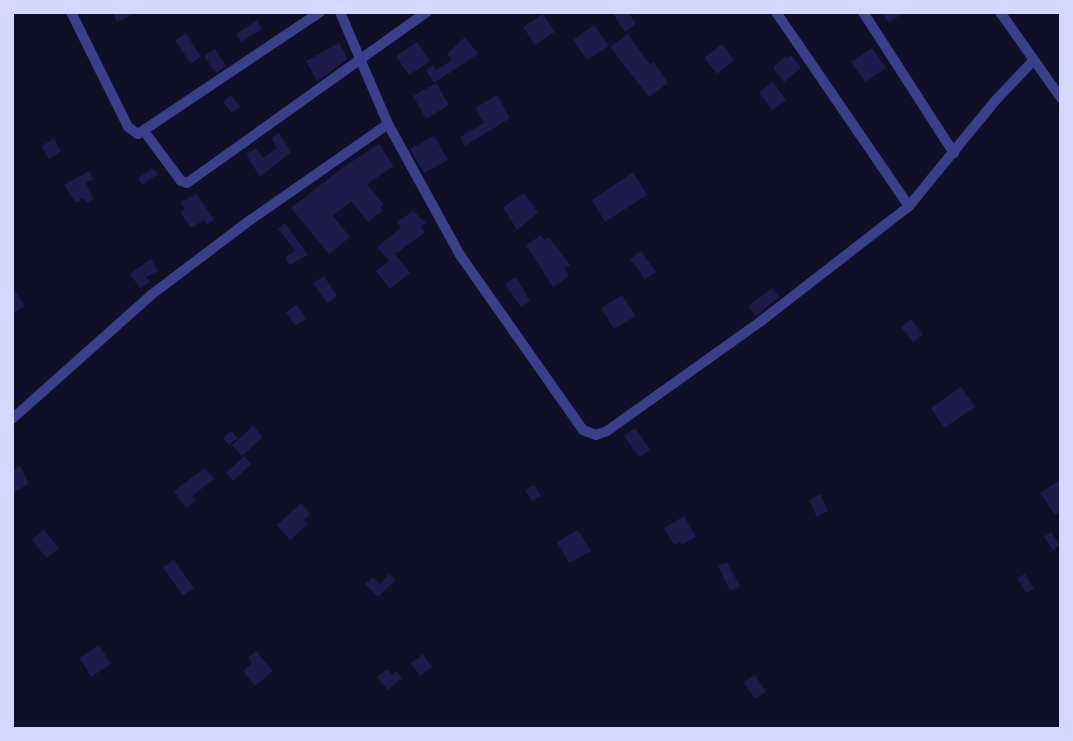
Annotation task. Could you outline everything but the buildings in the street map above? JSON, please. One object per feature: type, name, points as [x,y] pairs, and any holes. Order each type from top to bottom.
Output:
[{"type":"street","points":[[72,12],[128,127],[133,132],[144,131],[320,12]]},
{"type":"street","points":[[340,12],[388,124],[460,255],[583,430],[596,435],[607,431],[761,321],[909,206],[995,101],[1034,61]]},
{"type":"street","points":[[144,131],[181,181],[187,183],[427,12]]},
{"type":"street","points":[[776,12],[909,206]]},
{"type":"street","points":[[863,12],[954,153]]},
{"type":"street","points":[[1000,12],[1061,98]]},
{"type":"street","points":[[12,419],[151,295],[249,221],[388,124]]}]
